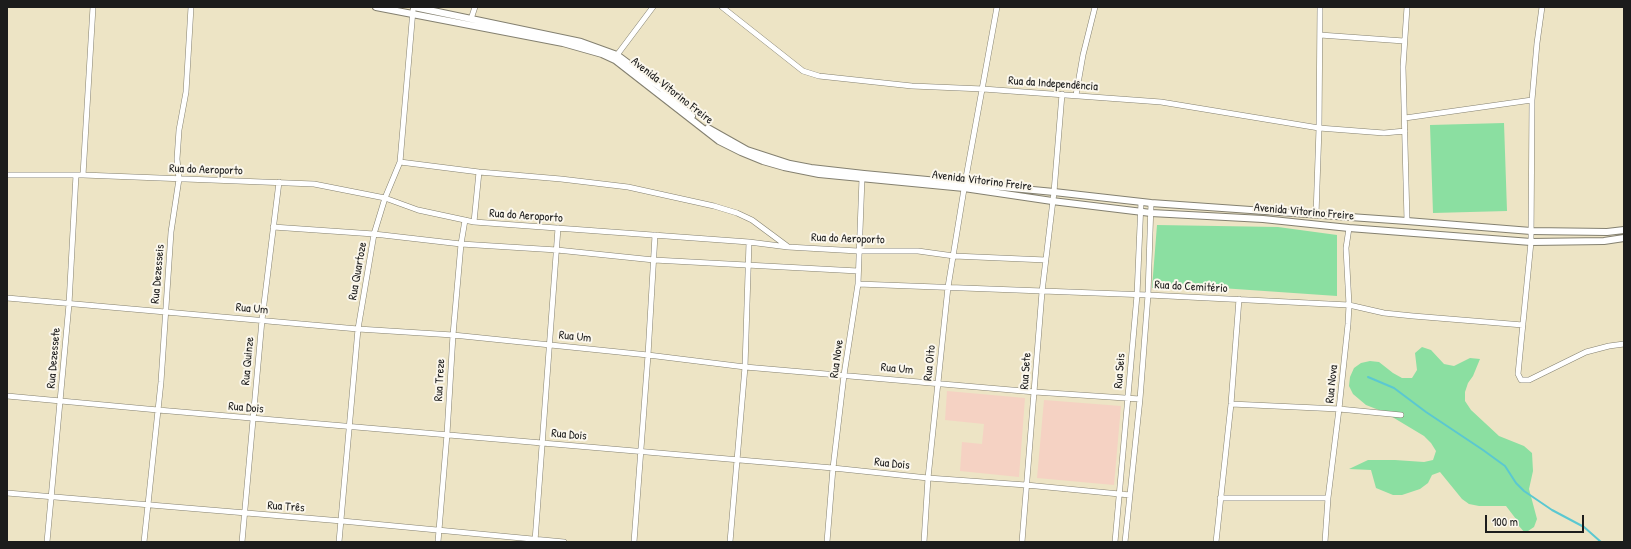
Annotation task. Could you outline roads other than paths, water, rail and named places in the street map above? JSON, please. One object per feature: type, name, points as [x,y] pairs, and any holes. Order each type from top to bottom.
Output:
[{"type":"street","points":[[83,175],[93,7]]},
{"type":"street","name":"Rua Dezesseis","points":[[144,542],[161,382],[171,232],[179,179],[177,159],[179,130],[186,92],[191,7]]},
{"type":"street","name":"Avenida Vitorino Freire","points":[[376,7],[413,9],[471,19],[581,42],[617,55],[711,130],[747,150],[790,164],[811,168],[965,185],[1052,201],[1151,213],[1263,219],[1349,228],[1532,242],[1624,238]]},
{"type":"street","points":[[471,19],[475,7]]},
{"type":"street","points":[[617,55],[653,7]]},
{"type":"street","name":"Rua da Independência","points":[[722,7],[791,62],[809,74],[912,86],[1062,94],[1161,102],[1319,128],[1384,133],[1405,131]]},
{"type":"street","points":[[965,185],[997,7]]},
{"type":"street","points":[[1076,95],[1083,55],[1095,7]]},
{"type":"street","points":[[1316,215],[1319,128],[1320,7]]},
{"type":"street","points":[[1407,7],[1404,41],[1404,118],[1407,221]]},
{"type":"street","points":[[1542,7],[1536,43],[1532,100],[1532,242],[1518,374],[1521,380],[1529,380],[1586,352],[1624,344]]},
{"type":"street","name":"Avenida Vitorino Freire","points":[[413,9],[563,43],[602,54],[615,60],[719,141],[741,152],[784,167],[819,174],[1054,192],[1151,203],[1531,231],[1607,232],[1624,230]]},
{"type":"street","name":"Rua Quartoze","points":[[339,542],[358,328],[374,234],[385,198],[400,162],[413,9]]},
{"type":"street","points":[[1320,35],[1404,41]]},
{"type":"street","points":[[1052,201],[1062,94]]},
{"type":"street","points":[[1404,118],[1470,107],[1532,100]]},
{"type":"street","points":[[400,162],[479,172],[594,182],[714,206],[737,213],[752,220],[788,247]]},
{"type":"street","points":[[474,222],[479,172]]},
{"type":"street","name":"Rua do Aeroporto","points":[[7,175],[83,175],[314,184],[385,198],[418,210],[474,222],[749,242],[788,247],[858,251],[918,251],[954,256],[1046,260]]},
{"type":"street","name":"Rua Dezessete","points":[[47,542],[69,304],[76,175]]},
{"type":"street","name":"Rua Nove","points":[[827,542],[833,468],[844,375],[858,284],[858,251],[862,178]]},
{"type":"street","name":"Rua Quinze","points":[[242,542],[262,320],[279,182]]},
{"type":"street","name":"Rua Oito","points":[[924,542],[928,478],[948,287],[965,185]]},
{"type":"street","name":"Rua Sete","points":[[1022,542],[1042,292],[1052,201]]},
{"type":"street","name":"Rua Seis","points":[[1115,542],[1118,494],[1137,295],[1141,202]]},
{"type":"street","points":[[1125,542],[1140,399],[1148,295],[1151,203]]},
{"type":"street","name":"Rua Treze","points":[[438,542],[453,335],[461,244],[465,220]]},
{"type":"street","points":[[273,227],[374,234],[461,244],[557,250],[654,260],[858,271]]},
{"type":"street","points":[[535,541],[558,228]]},
{"type":"street","name":"Rua Nova","points":[[1325,542],[1328,498],[1339,410],[1349,305],[1346,248],[1349,228]]},
{"type":"street","points":[[634,542],[648,355],[655,235]]},
{"type":"street","points":[[730,542],[745,367],[749,242]]},
{"type":"street","name":"Rua do Cemitério","points":[[858,284],[1148,295],[1349,305],[1384,313],[1522,325]]},
{"type":"street","name":"Rua Um","points":[[7,298],[550,344],[745,367],[1035,392],[1140,399]]},
{"type":"street","points":[[1216,542],[1239,299]]},
{"type":"street","name":"Rua Dois","points":[[7,396],[253,419],[447,434],[1130,495]]},
{"type":"street","points":[[1230,404],[1339,410],[1401,416]]},
{"type":"street","name":"Rua Três","points":[[7,493],[342,521],[535,541],[564,542]]},
{"type":"street","points":[[1220,498],[1328,498]]},
{"type":"waterway","points":[[1368,377],[1394,388],[1426,412],[1483,450],[1505,466],[1516,483],[1524,491],[1552,510],[1584,527],[1601,542]]}]
